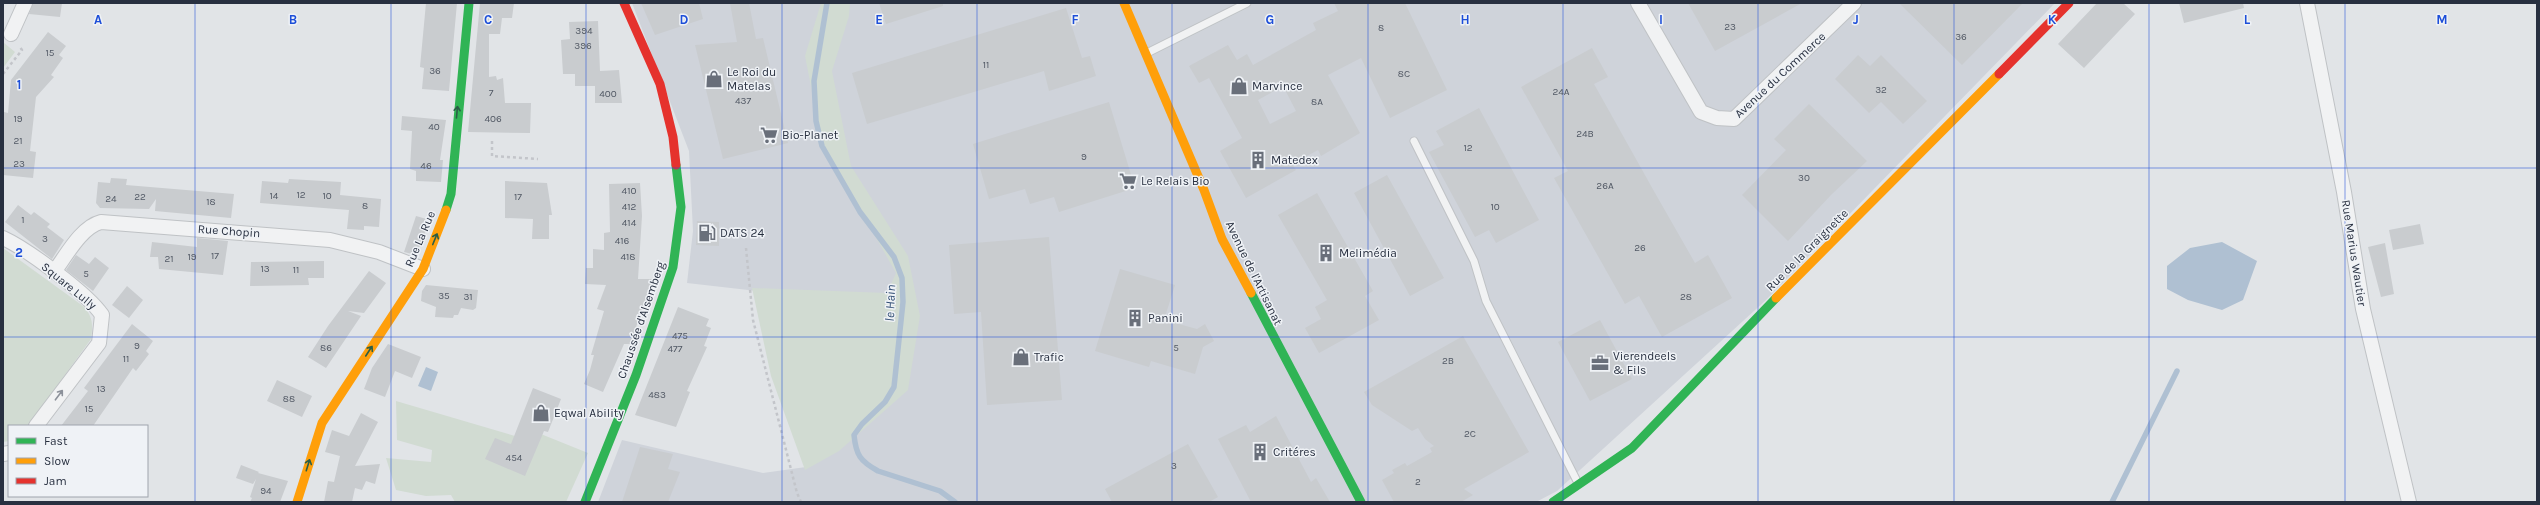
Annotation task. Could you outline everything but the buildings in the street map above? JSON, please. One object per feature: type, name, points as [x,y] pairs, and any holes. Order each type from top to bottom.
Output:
[{"type":"street","points":[[11,34],[25,3]]},
{"type":"street","name":"Rue La Rue","points":[[297,502],[322,423],[423,269],[451,194],[468,3]]},
{"type":"street","name":"Chaussée d'Alsemberg","points":[[585,502],[636,375],[673,267],[680,207],[673,137],[660,84],[624,3]]},
{"type":"street","name":"Avenue de l'Artisanat","points":[[1124,3],[1204,190],[1222,239],[1360,502]]},
{"type":"street","name":"Avenue du Commerce","points":[[1638,3],[1701,112],[1717,118],[1734,119],[1854,3]]},
{"type":"street","name":"Rue de la Graignette","points":[[1553,502],[1632,448],[1748,326],[2069,3]]},
{"type":"street","name":"Rue Marius Wautier","points":[[2307,3],[2344,192],[2363,310],[2409,502]]},
{"type":"street","name":"Rue Chopin","points":[[54,272],[92,224],[101,222],[330,240],[379,252],[423,269]]},
{"type":"street","name":"Square Lully","points":[[3,238],[54,272],[94,304],[102,315],[99,343],[37,425]]},
{"type":"lane","points":[[1145,54],[1247,3]]},
{"type":"lane","points":[[1414,141],[1474,261],[1486,301],[1579,485]]},
{"type":"path","points":[[3,74],[22,50],[11,34]]},
{"type":"path","points":[[492,141],[492,156],[538,159]]},
{"type":"path","points":[[746,248],[752,320],[796,493],[801,502]]},
{"type":"shaded area","points":[[632,3],[2055,3],[1766,300],[1557,491],[1536,502],[1258,502],[1256,499],[1250,502],[598,502],[622,440],[763,473],[806,467],[757,291],[687,283],[693,231],[689,151]]},
{"type":"shaded area","points":[[821,3],[850,3],[849,16],[832,71],[851,166],[908,256],[920,316],[908,390],[839,451],[805,470],[771,376],[752,288],[887,293],[896,273],[822,142],[805,56]]},
{"type":"shaded area","points":[[3,42],[15,52],[3,68]]},
{"type":"shaded area","points":[[3,248],[83,306],[89,313],[92,321],[92,329],[91,339],[29,425],[8,425],[8,441],[3,442]]},
{"type":"shaded area","points":[[396,401],[522,438],[526,428],[588,453],[566,502],[455,502],[451,495],[426,496],[396,490],[386,458],[431,462],[432,450],[397,440]]},
{"type":"water","points":[[2222,242],[2257,261],[2243,300],[2222,310],[2188,300],[2167,289],[2167,266],[2190,248]]},
{"type":"water","points":[[426,367],[438,372],[431,391],[418,386]]},
{"type":"waterway","name":"le Hain","points":[[827,3],[814,81],[816,121],[822,146],[860,212],[894,257],[902,278],[903,302],[894,387],[885,402],[862,424],[854,435],[856,448],[860,457],[867,464],[878,471],[940,491],[955,502]]},
{"type":"waterway","points":[[2112,502],[2177,371]]},
{"type":"traffic: fast","points":[[446,210],[451,194],[469,3]]},
{"type":"traffic: fast","points":[[585,502],[636,375],[673,267],[681,207],[676,165]]},
{"type":"traffic: fast","points":[[1251,293],[1361,502]]},
{"type":"traffic: fast","points":[[1553,502],[1632,448],[1776,298]]},
{"type":"traffic: slow","points":[[1124,3],[1204,190],[1222,239],[1251,293]]},
{"type":"traffic: slow","points":[[1776,298],[1999,74]]},
{"type":"traffic: slow","points":[[297,502],[322,423],[423,269],[446,210]]},
{"type":"traffic: jam","points":[[624,3],[660,84],[673,137],[676,165]]},
{"type":"traffic: jam","points":[[1999,74],[2069,3]]},
{"type":"place","name":"Le Roi du Matelas","points":[[714,79]]},
{"type":"place","name":"Marvince","points":[[1239,86]]},
{"type":"place","name":"Bio-Planet","points":[[769,135]]},
{"type":"place","name":"Matedex","points":[[1258,160]]},
{"type":"place","name":"Le Relais Bio","points":[[1128,181]]},
{"type":"place","name":"DATS 24","points":[[707,233]]},
{"type":"place","name":"Melimédia","points":[[1326,253]]},
{"type":"place","name":"Panini","points":[[1135,318]]},
{"type":"place","name":"Trafic","points":[[1021,357]]},
{"type":"place","name":"Vierendeels & Fils","points":[[1600,363]]},
{"type":"place","name":"Eqwal Ability","points":[[541,413]]},
{"type":"place","name":"Critéres","points":[[1260,452]]}]
